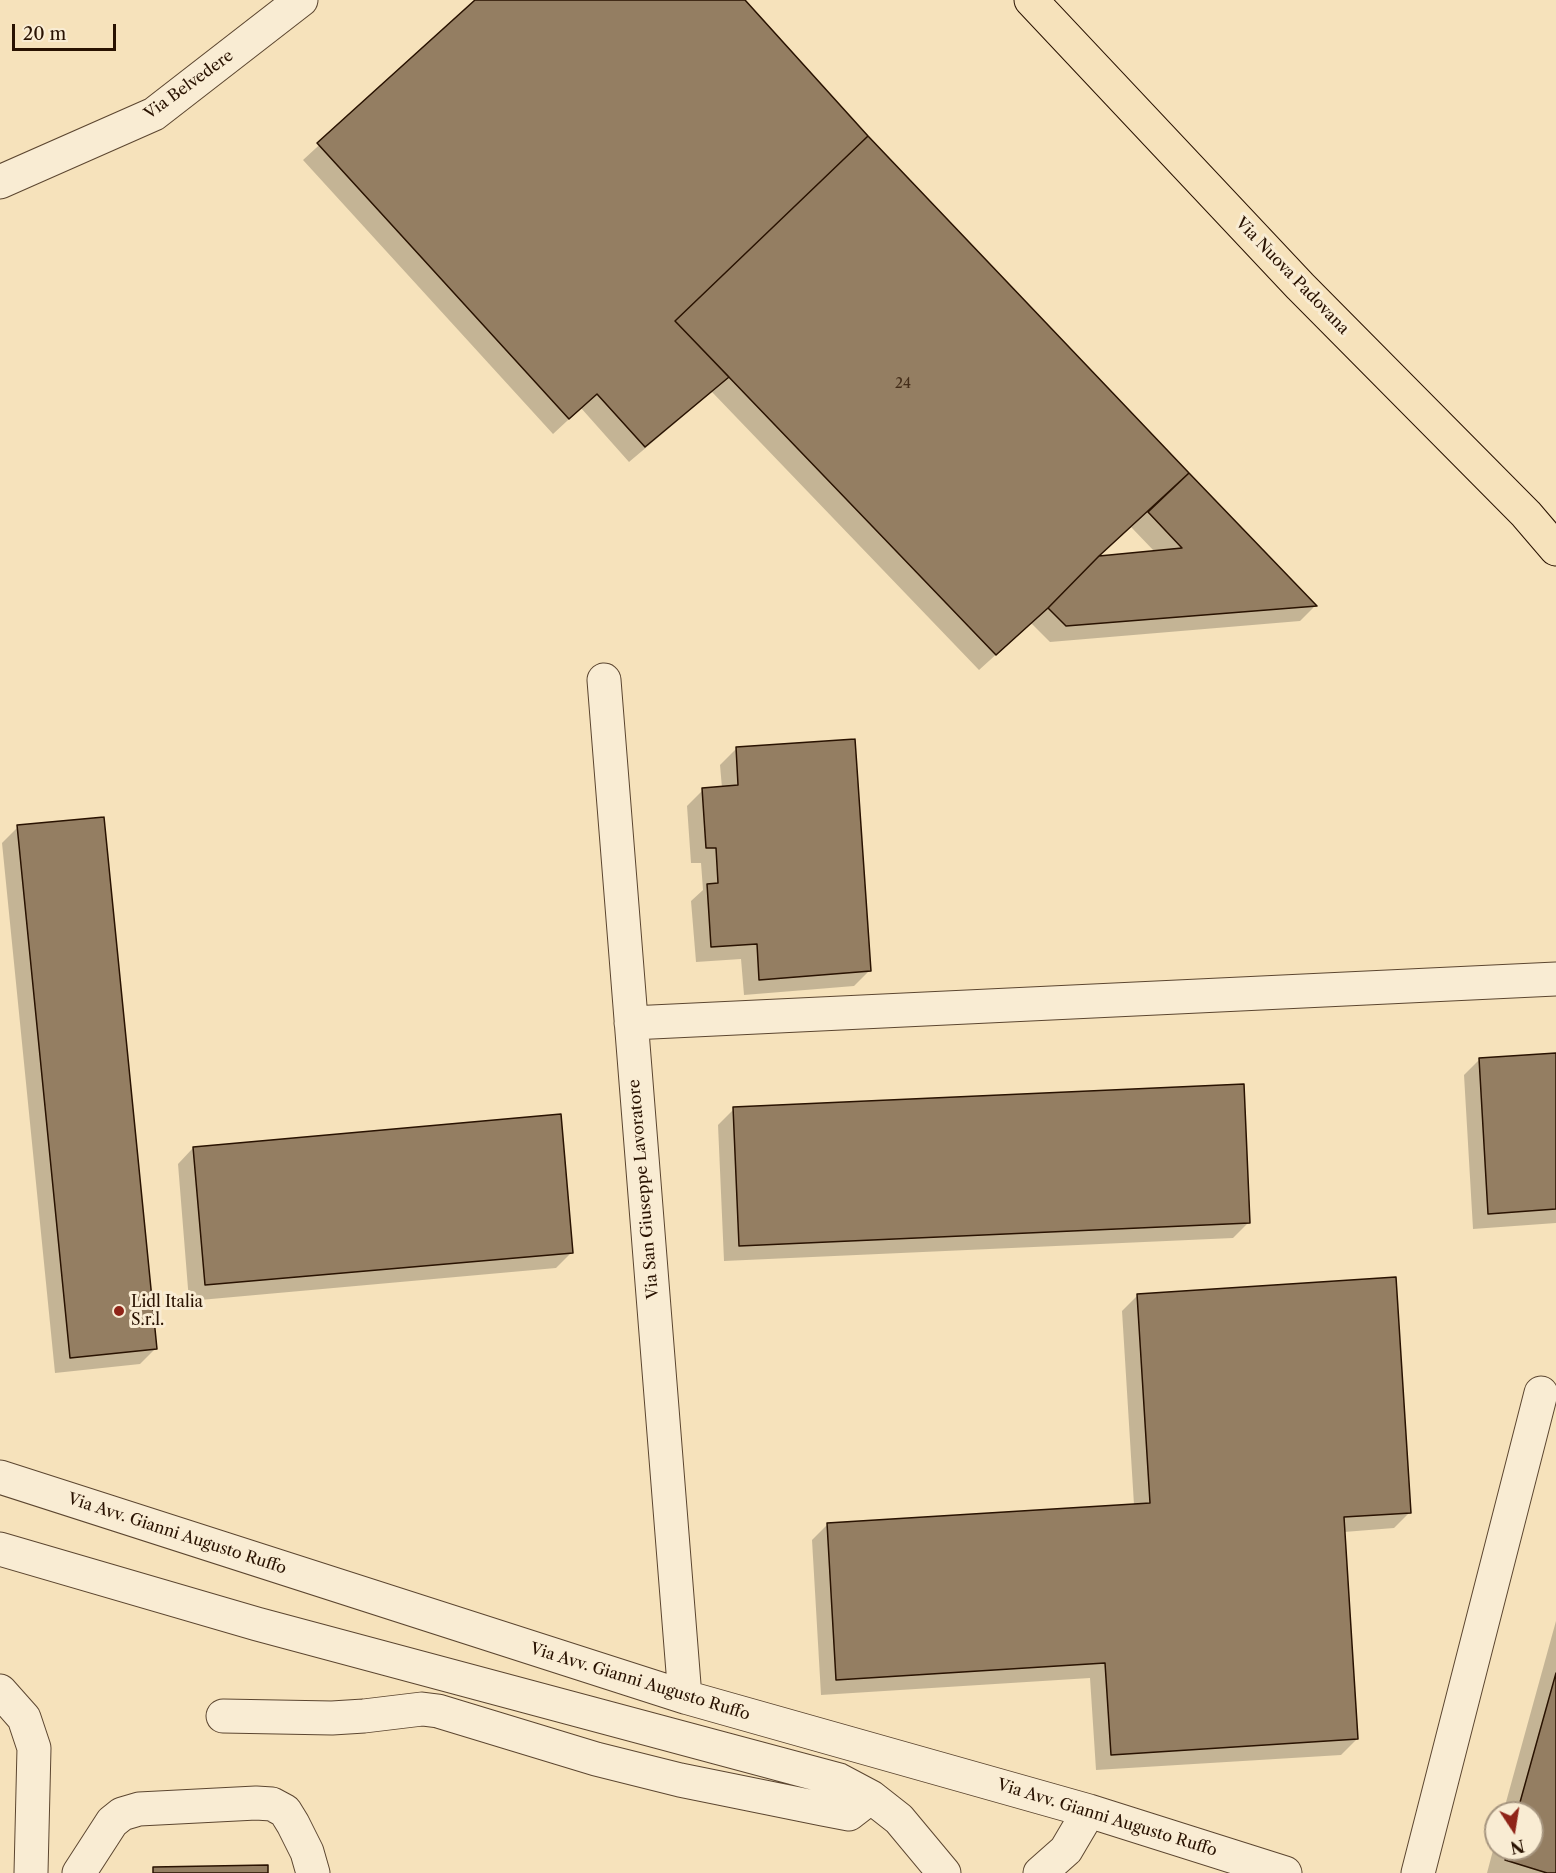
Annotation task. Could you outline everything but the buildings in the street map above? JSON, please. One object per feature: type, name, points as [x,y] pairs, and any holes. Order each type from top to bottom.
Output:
[{"type":"main road","name":"Via Nuova Padovana","points":[[1030,0],[1300,286],[1526,514],[1556,549]]},
{"type":"street","name":"Via Belvedere","points":[[0,182],[154,114],[301,0]]},
{"type":"street","name":"Via San Giuseppe Lavoratore","points":[[604,680],[685,1698]]},
{"type":"street","points":[[630,1023],[1556,979]]},
{"type":"street","points":[[1418,1873],[1541,1393]]},
{"type":"street","name":"Via Avv. Gianni Augusto Ruffo","points":[[0,1477],[685,1698],[1089,1811],[1285,1873]]},
{"type":"street","points":[[0,1549],[269,1627],[839,1780],[871,1797],[900,1819],[944,1873]]},
{"type":"street","points":[[0,1691],[24,1718],[34,1748],[31,1873]]},
{"type":"street","points":[[223,1716],[332,1718],[422,1709],[438,1711],[596,1759],[680,1780],[822,1809],[849,1814],[871,1797]]},
{"type":"street","points":[[839,1780],[849,1743]]},
{"type":"street","points":[[79,1873],[112,1822],[122,1814],[139,1809],[272,1803],[285,1811],[293,1824],[303,1843],[313,1873]]},
{"type":"street","points":[[1040,1873],[1066,1850],[1089,1811]]},
{"type":"place","name":"Lidl Italia S.r.l.","points":[[119,1311]]}]
